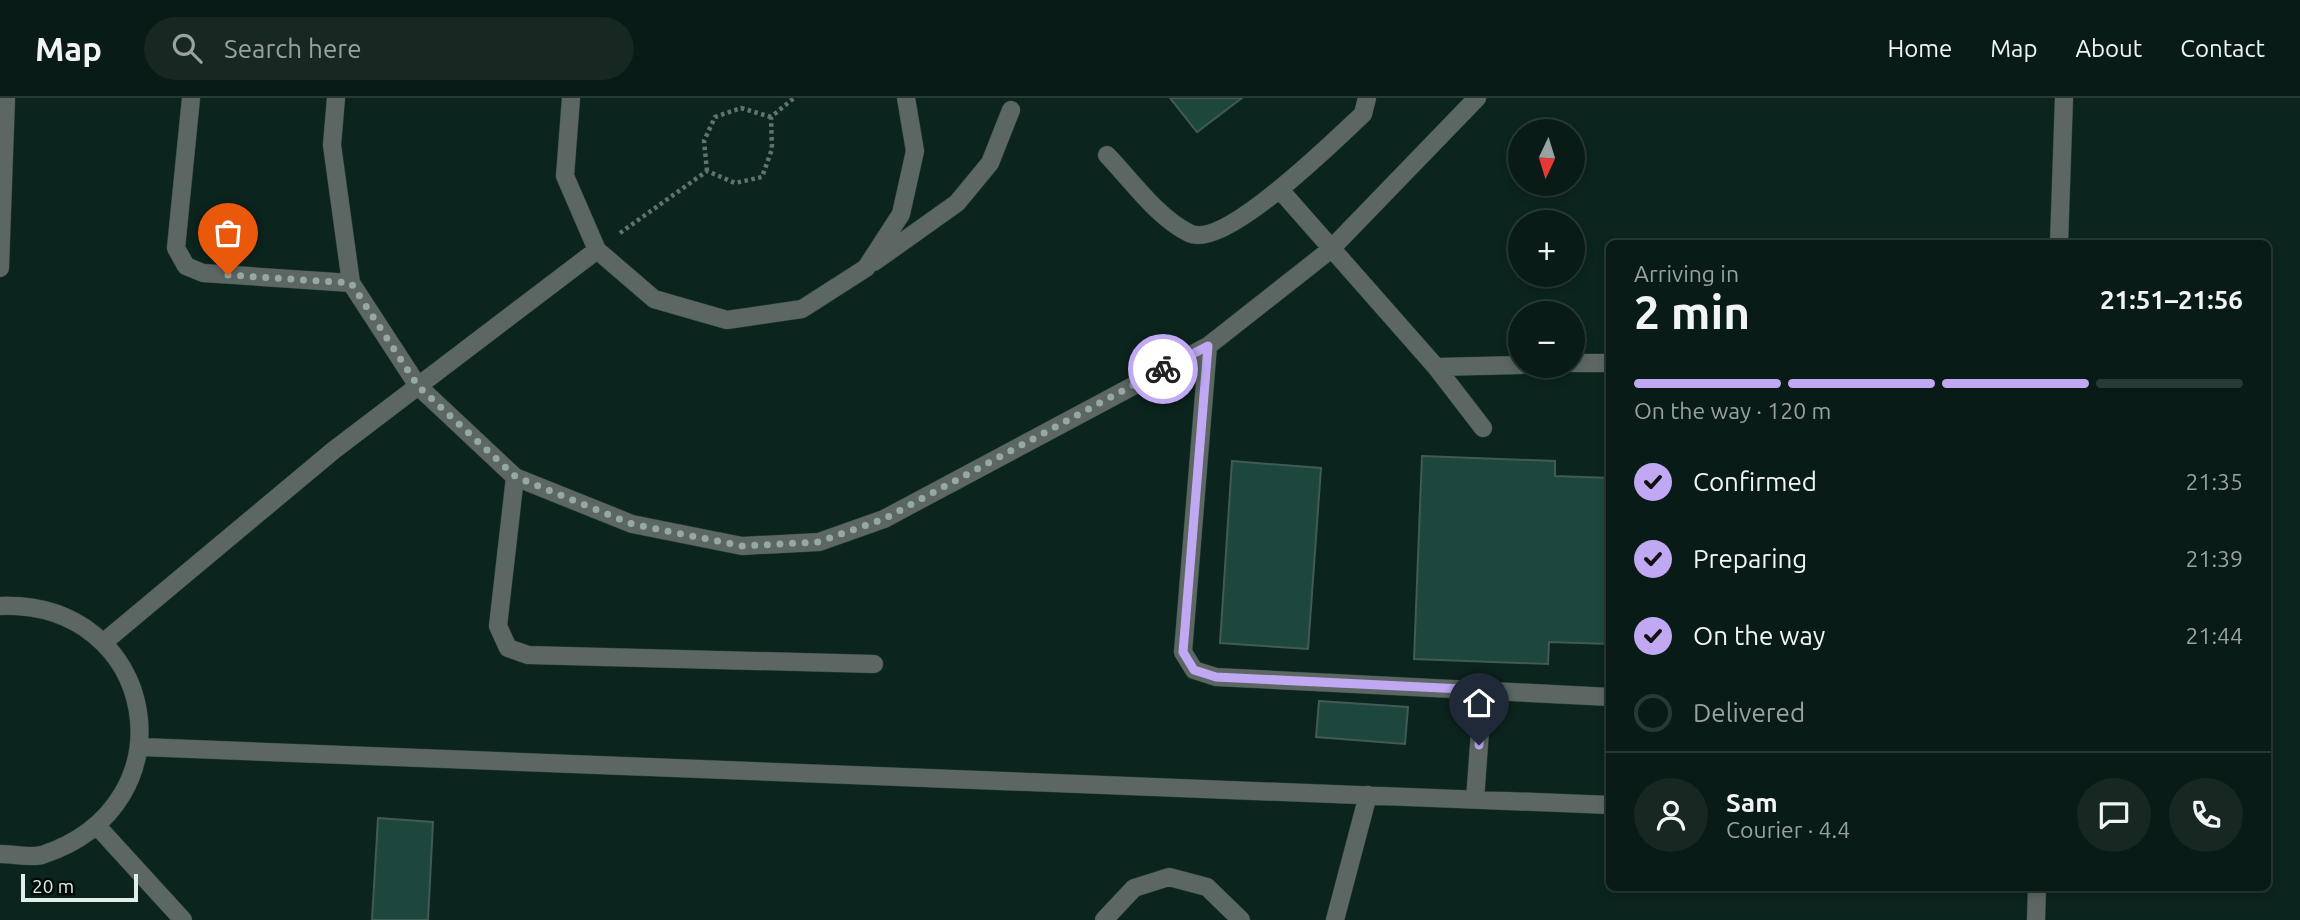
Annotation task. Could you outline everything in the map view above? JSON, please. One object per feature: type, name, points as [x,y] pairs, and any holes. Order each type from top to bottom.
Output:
[{"type":"street","points":[[0,268],[6,98]]},
{"type":"street","points":[[191,98],[176,248],[186,266],[203,273],[351,283]]},
{"type":"street","points":[[336,98],[332,145],[351,283],[418,386],[516,477],[632,524],[742,546],[818,542],[884,519],[1208,346],[1330,250],[1477,98]]},
{"type":"street","points":[[571,98],[565,176],[597,250],[654,299],[727,320],[802,309],[866,268],[957,203],[990,163],[1011,110]]},
{"type":"street","points":[[866,268],[901,214],[915,151],[906,98]]},
{"type":"street","points":[[1107,155],[1170,220],[1192,235],[1214,233],[1281,191],[1363,114],[1367,98]]},
{"type":"street","points":[[2059,240],[2064,98]]},
{"type":"street","points":[[1281,191],[1330,250],[1436,367],[1483,428]]},
{"type":"street","points":[[104,642],[334,450],[597,250]]},
{"type":"street","points":[[1208,346],[1183,652],[1194,670],[1216,677],[1606,697]]},
{"type":"street","points":[[1585,363],[1606,363]]},
{"type":"street","points":[[1436,367],[1508,365]]},
{"type":"street","points":[[516,477],[498,626],[508,648],[528,655],[874,664]]},
{"type":"street","points":[[0,606],[30,605],[71,617],[104,642],[135,690],[141,747],[127,791],[98,827],[40,855],[0,854]]},
{"type":"street","points":[[1475,800],[1483,690]]},
{"type":"street","points":[[141,747],[1606,805]]},
{"type":"street","points":[[1335,920],[1367,795]]},
{"type":"street","points":[[98,827],[183,920]]},
{"type":"street","points":[[1104,920],[1134,888],[1169,877],[1207,887],[1241,920]]},
{"type":"street","points":[[2036,920],[2037,891]]},
{"type":"path","points":[[771,117],[794,98]]},
{"type":"path","points":[[707,171],[705,141],[715,117],[741,107],[771,117]]},
{"type":"path","points":[[707,171],[736,183],[762,177],[772,149],[771,117]]},
{"type":"path","points":[[597,250],[707,171]]},
{"type":"building","points":[[1170,98],[1242,98],[1197,132]]},
{"type":"building","points":[[1422,456],[1555,461],[1555,476],[1606,478],[1606,644],[1549,642],[1548,664],[1414,659]]},
{"type":"building","points":[[1232,461],[1321,468],[1308,649],[1220,643]]},
{"type":"building","points":[[1319,701],[1408,707],[1405,744],[1316,737]]},
{"type":"building","points":[[378,818],[433,822],[428,920],[372,920]]},
{"type":"way so far","points":[[228,275],[351,283],[418,386],[516,477],[632,524],[742,546],[818,542],[884,519],[1163,369]]},
{"type":"route","points":[[1163,369],[1208,346],[1183,652],[1194,670],[1216,677],[1483,690],[1479,745]]}]
